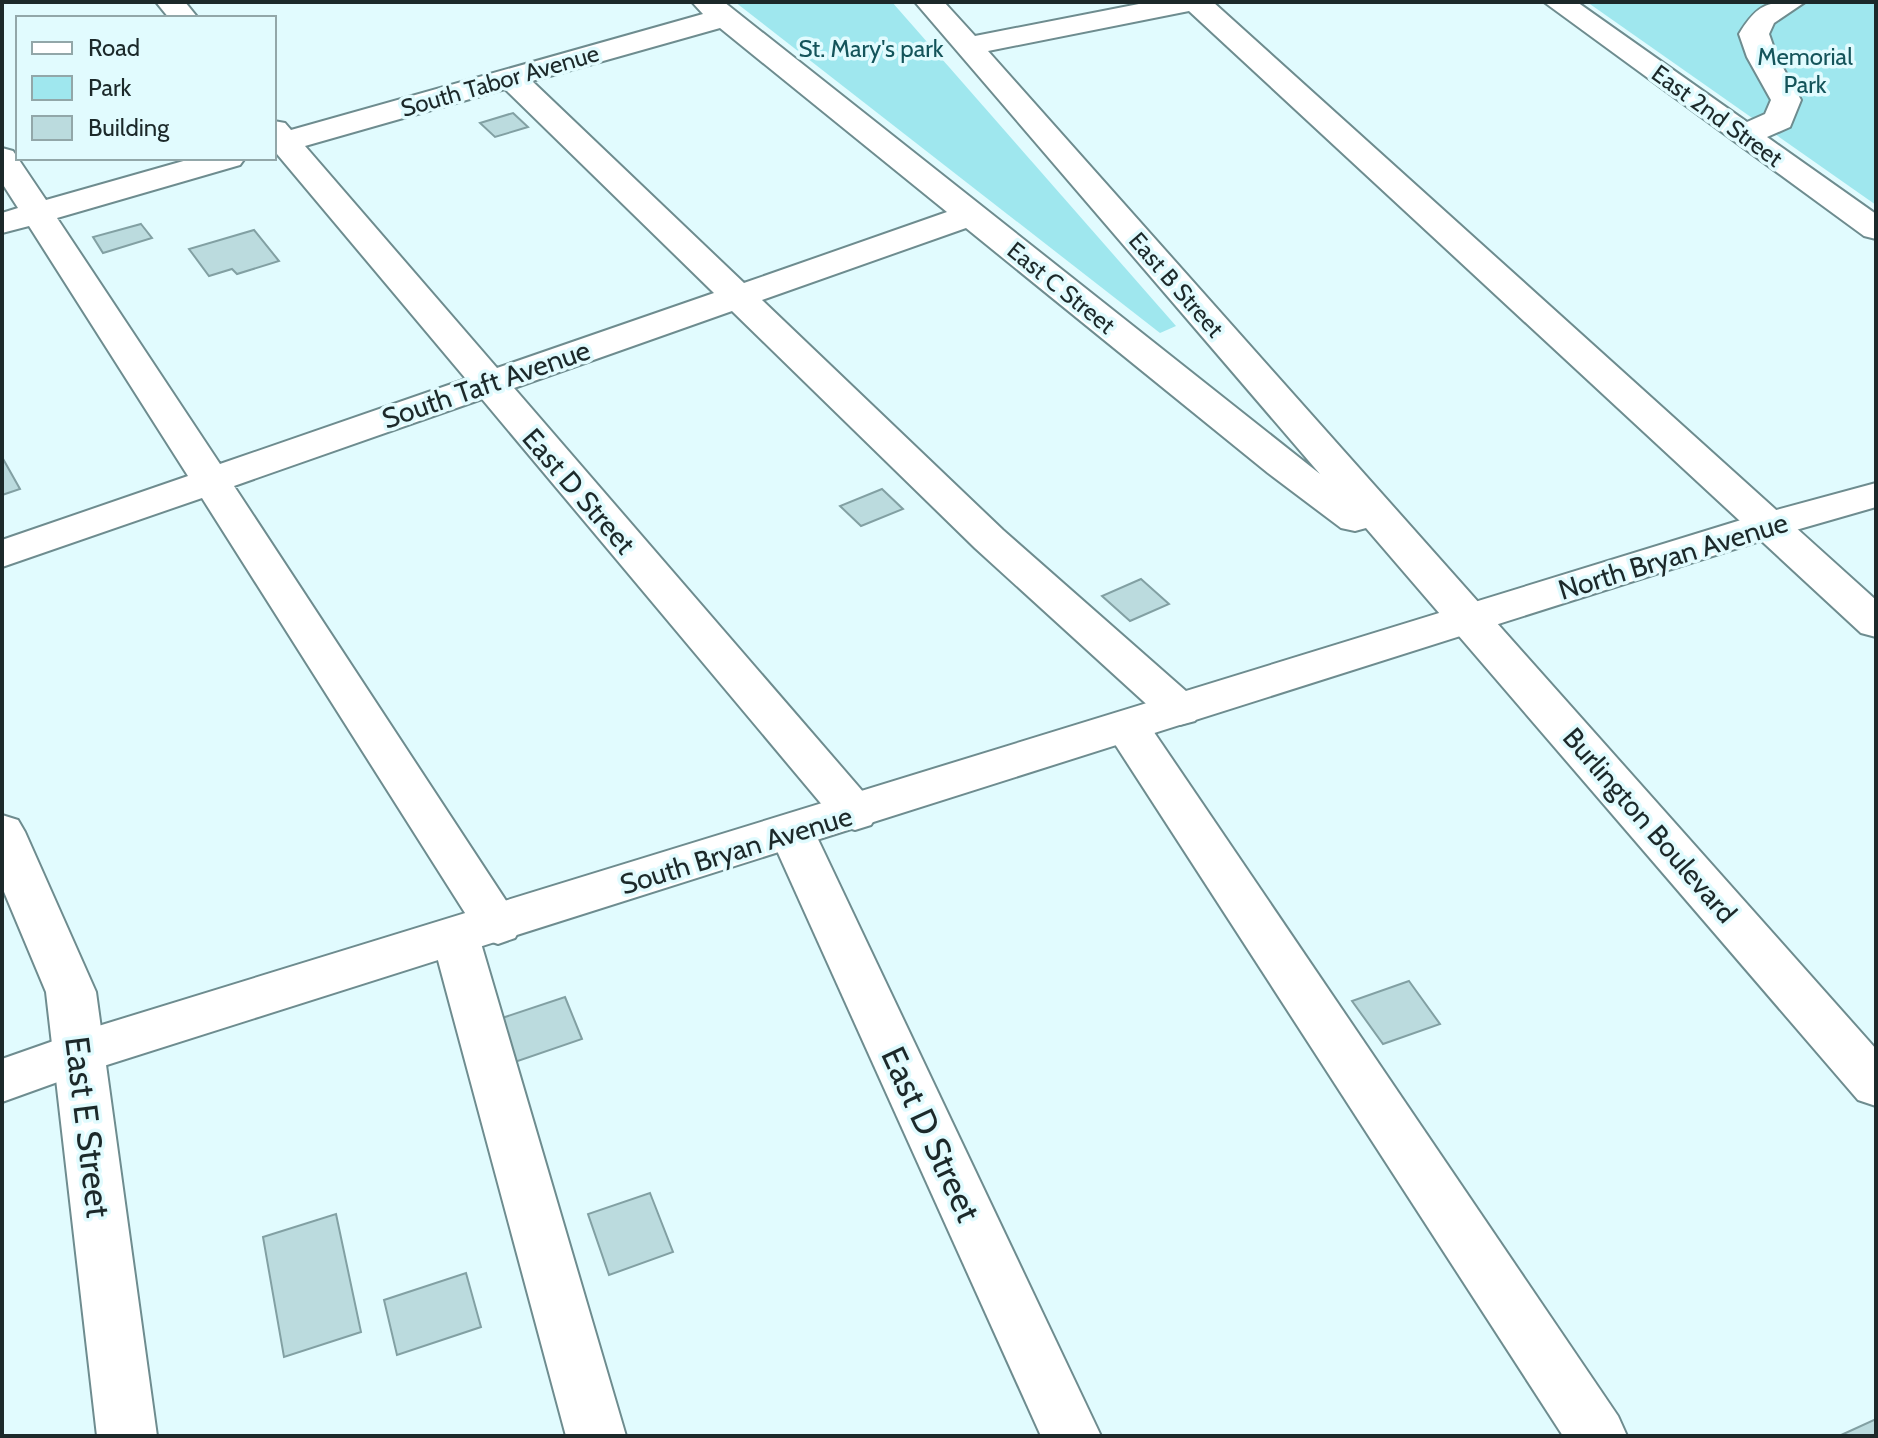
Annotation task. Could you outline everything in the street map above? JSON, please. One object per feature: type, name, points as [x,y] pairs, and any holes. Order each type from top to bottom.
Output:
[{"type":"street","name":"East B Street","points":[[929,2],[1422,567]]},
{"type":"street","points":[[968,46],[1194,2],[1876,623]]},
{"type":"street","name":"East 2nd Street","points":[[1558,2],[1876,229]]},
{"type":"street","points":[[1744,135],[1779,120],[1786,100],[1762,57],[1754,34],[1763,18],[1791,2]]},
{"type":"street","name":"South Tabor Avenue","points":[[277,139],[511,78],[715,10]]},
{"type":"street","name":"East C Street","points":[[715,10],[1282,465],[1422,567]]},
{"type":"street","points":[[511,78],[989,539],[1180,710]]},
{"type":"street","name":"East D Street","points":[[277,139],[855,813]]},
{"type":"street","points":[[2,158],[20,218],[211,481],[477,931],[596,1436]]},
{"type":"street","points":[[20,218],[222,160]]},
{"type":"street","name":"South Taft Avenue","points":[[2,554],[971,215]]},
{"type":"street","name":"North Bryan Avenue","points":[[1470,619],[1768,525],[1876,495]]},
{"type":"street","name":"Burlington Boulevard","points":[[1422,567],[1876,1085]]},
{"type":"street","name":"South Bryan Avenue","points":[[2,1081],[79,1053],[1470,619]]},
{"type":"street","points":[[1127,727],[1597,1436]]},
{"type":"street","name":"East E Street","points":[[2,832],[71,992],[127,1436]]},
{"type":"street","name":"East D Street","points":[[792,833],[1071,1436]]},
{"type":"green space","name":"St. Mary's park","points":[[735,2],[892,2],[1176,326],[1160,333]]},
{"type":"green space","name":"Memorial Park","points":[[1587,2],[1876,2],[1876,205]]},
{"type":"building","points":[[513,113],[528,127],[495,137],[480,123]]},
{"type":"building","points":[[141,224],[152,238],[103,253],[93,237]]},
{"type":"building","points":[[254,230],[279,261],[237,274],[232,269],[209,276],[189,249]]},
{"type":"building","points":[[2,457],[20,489],[2,495]]},
{"type":"building","points":[[882,489],[903,509],[861,526],[840,506]]},
{"type":"building","points":[[1141,579],[1169,604],[1130,621],[1102,596]]},
{"type":"building","points":[[1409,981],[1440,1024],[1383,1044],[1352,1001]]},
{"type":"building","points":[[565,997],[582,1039],[509,1064],[493,1021]]},
{"type":"building","points":[[650,1193],[673,1252],[609,1275],[588,1214]]},
{"type":"building","points":[[336,1214],[361,1332],[284,1357],[263,1237]]},
{"type":"building","points":[[466,1273],[481,1327],[397,1355],[384,1300]]},
{"type":"building","points":[[1876,1419],[1876,1436],[1839,1436]]}]
